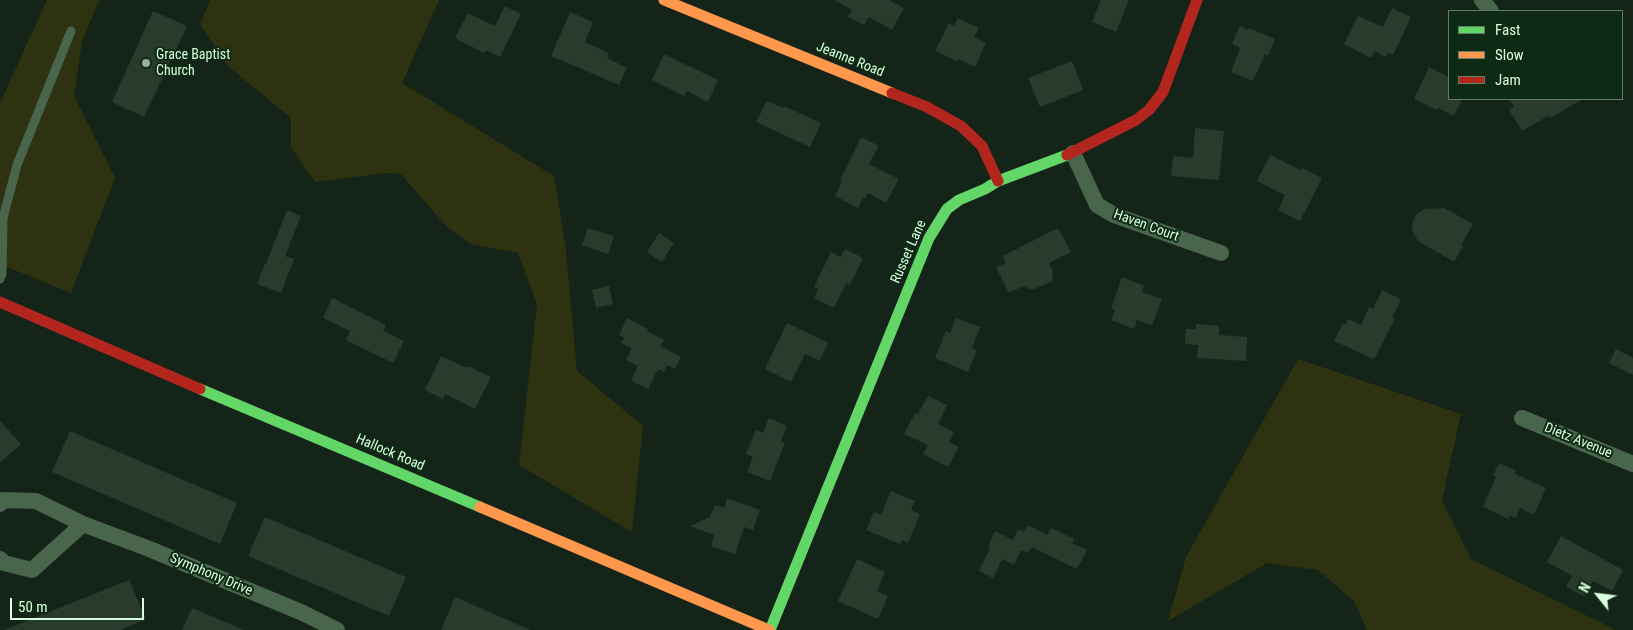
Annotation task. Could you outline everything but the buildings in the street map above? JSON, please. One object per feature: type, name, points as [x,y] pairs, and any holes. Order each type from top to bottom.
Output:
[{"type":"street","name":"Jeanne Road","points":[[664,0],[927,107],[961,126],[982,146],[998,181]]},
{"type":"street","name":"Russet Lane","points":[[770,630],[928,238],[946,209],[972,193],[985,189],[998,181],[1074,153],[1136,120],[1149,110],[1163,92],[1197,0]]},
{"type":"street","points":[[1482,0],[1490,10]]},
{"type":"street","name":"Haven Court","points":[[1074,153],[1097,205],[1114,216],[1221,253]]},
{"type":"street","name":"Hallock Road","points":[[0,302],[193,386],[770,630]]},
{"type":"street","name":"Dietz Avenue","points":[[1522,418],[1633,464]]},
{"type":"street","name":"Symphony Drive","points":[[0,504],[3,500],[36,501],[83,524],[147,548],[294,609],[338,630]]},
{"type":"street","points":[[0,559],[4,562],[32,570],[83,524]]},
{"type":"lane","points":[[0,279],[2,274],[3,218],[17,165],[71,31]]},
{"type":"green space","points":[[47,0],[99,0],[82,42],[74,96],[115,178],[71,293],[0,264],[0,103]]},
{"type":"green space","points":[[210,0],[439,0],[402,83],[554,176],[566,250],[577,371],[643,426],[632,532],[519,465],[537,304],[518,253],[471,244],[447,227],[401,174],[386,173],[315,182],[291,147],[291,118],[228,66],[200,24]]},
{"type":"green space","points":[[1298,359],[1461,414],[1442,500],[1471,559],[1616,630],[1367,630],[1354,601],[1318,570],[1267,563],[1168,621],[1186,557]]},
{"type":"traffic: fast","points":[[770,630],[929,238],[947,209],[959,200],[998,181],[1067,155]]},
{"type":"traffic: fast","points":[[200,389],[480,507]]},
{"type":"traffic: slow","points":[[664,0],[892,93]]},
{"type":"traffic: slow","points":[[480,507],[769,630]]},
{"type":"traffic: jam","points":[[1067,155],[1136,120],[1149,110],[1163,92],[1197,0]]},
{"type":"traffic: jam","points":[[892,93],[927,107],[961,126],[982,146],[998,181]]},
{"type":"traffic: jam","points":[[0,302],[200,389]]},
{"type":"place","name":"Grace Baptist Church","points":[[146,63]]}]
